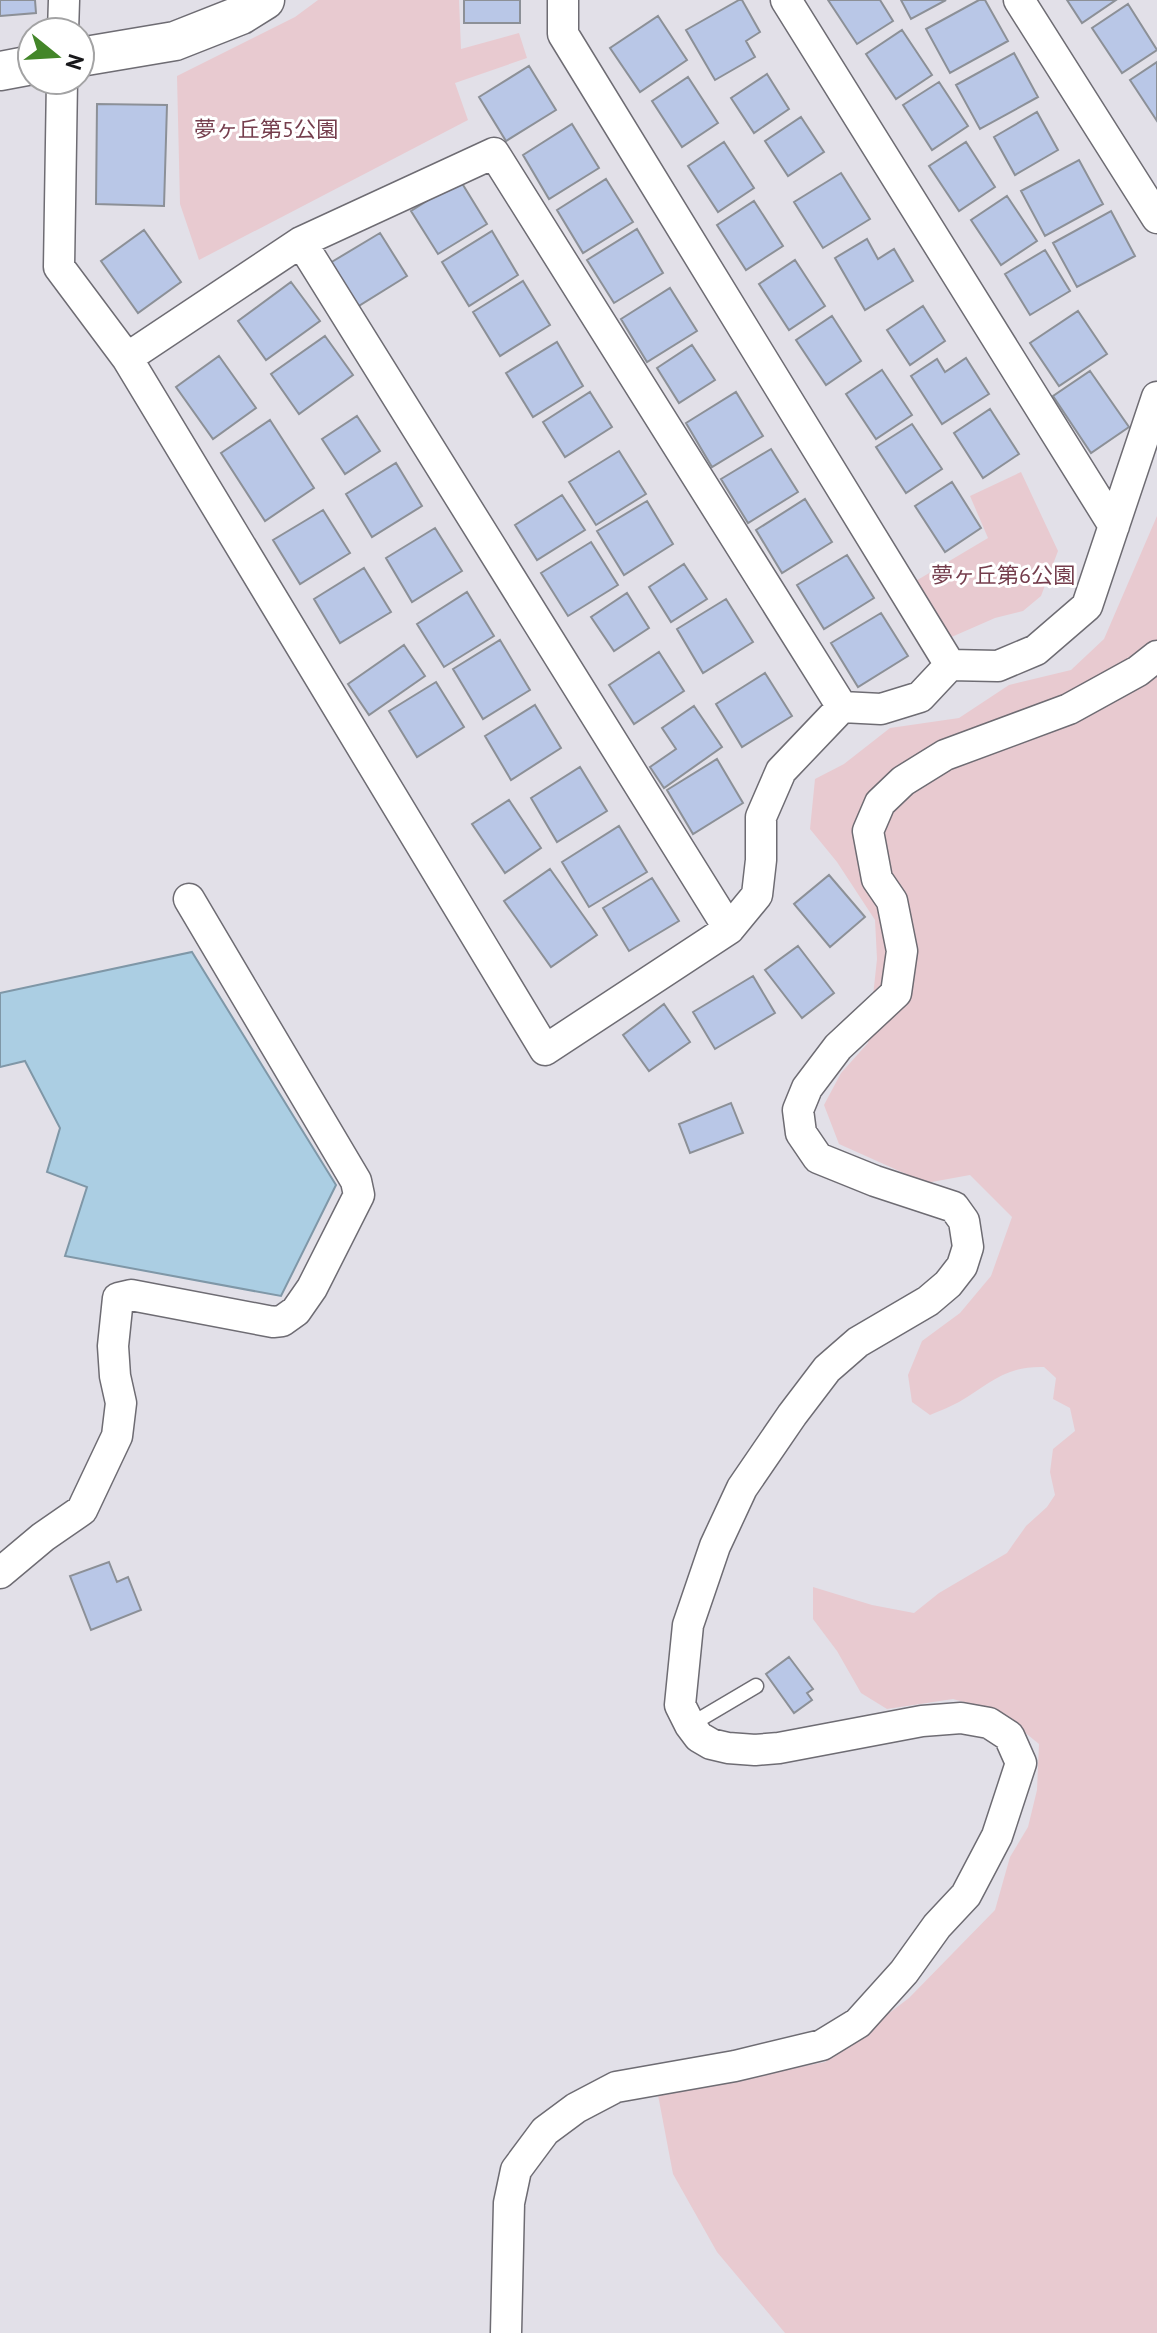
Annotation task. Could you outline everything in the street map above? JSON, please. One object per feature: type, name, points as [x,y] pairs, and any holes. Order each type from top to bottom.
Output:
[{"type":"street","points":[[96,54],[175,41],[241,15],[265,0]]},
{"type":"street","points":[[563,0],[563,34],[950,665]]},
{"type":"street","points":[[786,0],[1114,526]]},
{"type":"street","points":[[1019,0],[1157,218]]},
{"type":"street","points":[[62,96],[59,267],[127,358],[545,1050],[729,929],[757,895],[761,817],[781,771],[842,707],[881,709],[920,697],[950,665],[998,666],[1036,650],[1087,606],[1157,397]]},
{"type":"street","points":[[127,358],[301,242],[494,153],[842,707]]},
{"type":"street","points":[[301,242],[729,929]]},
{"type":"street","points":[[506,2333],[509,2203],[516,2170],[545,2131],[576,2108],[616,2087],[735,2066],[822,2045],[858,2023],[966,1895],[997,1836],[1021,1763],[1009,1736],[989,1723],[961,1718],[922,1721],[779,1748],[755,1750],[711,1744],[699,1737],[680,1705],[688,1625],[715,1546],[742,1488],[827,1369],[858,1342],[928,1301],[948,1284],[962,1266],[968,1247],[964,1221],[954,1207],[818,1158],[801,1133],[798,1110],[807,1088],[838,1047],[896,993],[902,951],[892,901],[877,879],[868,831],[880,803],[903,781],[945,755],[1069,709],[1138,671],[1157,656]]},
{"type":"street","points":[[0,1573],[82,1510],[117,1436],[121,1403],[113,1346],[118,1298],[131,1295],[273,1322],[282,1321],[296,1311],[312,1288],[359,1195],[356,1181],[189,899]]},
{"type":"lane","points":[[690,1725],[756,1686]]},
{"type":"green space","name":"夢ヶ丘第5公園","points":[[318,0],[459,0],[461,49],[519,33],[527,58],[455,83],[468,120],[199,260],[180,204],[177,76],[295,17]]},
{"type":"green space","name":"夢ヶ丘第6公園","points":[[1021,472],[1058,551],[1041,596],[1023,611],[995,618],[947,639],[909,585],[988,538],[970,496]]},
{"type":"green space","points":[[1157,516],[1157,2333],[785,2333],[717,2252],[673,2174],[658,2095],[825,2062],[909,1998],[995,1910],[1010,1857],[1028,1827],[1037,1790],[1039,1744],[1000,1712],[953,1699],[887,1709],[861,1693],[837,1651],[813,1619],[813,1587],[872,1605],[914,1613],[939,1593],[1007,1553],[1026,1526],[1055,1495],[1050,1472],[1053,1449],[1075,1431],[1070,1408],[1053,1399],[1056,1378],[1044,1367],[1008,1373],[930,1415],[912,1402],[908,1375],[922,1341],[960,1313],[991,1276],[1012,1217],[970,1175],[926,1183],[839,1144],[824,1105],[841,1073],[868,1043],[877,959],[875,920],[837,862],[810,829],[815,779],[844,764],[890,728],[959,718],[1009,685],[1071,670],[1104,639]]},
{"type":"water","points":[[192,952],[336,1185],[281,1296],[65,1256],[87,1187],[47,1172],[60,1128],[25,1061],[0,1067],[0,993]]},
{"type":"building","points":[[0,0],[35,0],[36,13],[0,16]]},
{"type":"building","points":[[464,0],[520,0],[520,23],[464,23]]},
{"type":"building","points":[[742,0],[760,32],[746,41],[755,57],[715,80],[686,30]]},
{"type":"building","points":[[828,0],[880,0],[893,21],[857,44]]},
{"type":"building","points":[[901,0],[946,0],[911,19]]},
{"type":"building","points":[[979,0],[985,0],[1008,41],[950,73],[926,29]]},
{"type":"building","points":[[1067,0],[1116,0],[1082,23]]},
{"type":"building","points":[[1128,4],[1157,50],[1122,73],[1092,28]]},
{"type":"building","points":[[658,16],[687,60],[640,92],[610,48]]},
{"type":"building","points":[[902,30],[932,75],[896,99],[866,54]]},
{"type":"building","points":[[1014,53],[1038,97],[980,129],[956,85]]},
{"type":"building","points":[[1157,62],[1157,121],[1130,80]]},
{"type":"building","points":[[529,66],[556,110],[506,141],[479,97]]},
{"type":"building","points":[[767,74],[789,109],[754,133],[731,98]]},
{"type":"building","points":[[688,77],[718,123],[682,147],[652,101]]},
{"type":"building","points":[[939,82],[968,126],[932,150],[903,105]]},
{"type":"building","points":[[97,104],[167,105],[164,206],[96,204]]},
{"type":"building","points":[[1037,112],[1058,150],[1015,175],[994,137]]},
{"type":"building","points":[[801,117],[824,152],[788,176],[765,141]]},
{"type":"building","points":[[572,124],[599,168],[549,199],[523,155]]},
{"type":"building","points":[[724,142],[754,188],[718,212],[688,166]]},
{"type":"building","points":[[966,142],[995,187],[959,211],[929,166]]},
{"type":"building","points":[[1079,160],[1103,204],[1045,236],[1021,191]]},
{"type":"building","points":[[841,173],[870,219],[823,248],[794,202]]},
{"type":"building","points":[[606,179],[633,222],[583,253],[557,210]]},
{"type":"building","points":[[460,180],[487,224],[438,254],[411,211]]},
{"type":"building","points":[[1007,196],[1037,241],[1001,265],[971,220]]},
{"type":"building","points":[[754,201],[783,246],[746,270],[717,225]]},
{"type":"building","points":[[1111,211],[1135,256],[1077,287],[1053,243]]},
{"type":"building","points":[[637,229],[663,273],[614,303],[587,260]]},
{"type":"building","points":[[144,230],[181,282],[138,313],[101,261]]},
{"type":"building","points":[[492,231],[518,275],[469,306],[442,262]]},
{"type":"building","points":[[380,233],[407,276],[357,307],[330,263]]},
{"type":"building","points":[[867,239],[878,259],[894,249],[913,281],[865,310],[835,258]]},
{"type":"building","points":[[1045,250],[1070,291],[1030,315],[1005,274]]},
{"type":"building","points":[[795,260],[825,306],[789,330],[759,284]]},
{"type":"building","points":[[523,281],[550,325],[500,356],[473,312]]},
{"type":"building","points":[[291,282],[320,321],[266,360],[238,321]]},
{"type":"building","points":[[670,288],[697,331],[647,362],[621,319]]},
{"type":"building","points":[[923,306],[945,341],[910,365],[887,330]]},
{"type":"building","points":[[1078,311],[1107,354],[1059,386],[1030,343]]},
{"type":"building","points":[[832,316],[861,361],[826,385],[796,340]]},
{"type":"building","points":[[325,336],[353,375],[299,414],[271,374]]},
{"type":"building","points":[[557,342],[583,386],[533,417],[506,373]]},
{"type":"building","points":[[692,345],[715,380],[679,403],[657,368]]},
{"type":"building","points":[[219,356],[256,408],[213,439],[176,387]]},
{"type":"building","points":[[966,358],[989,394],[942,424],[911,376],[937,359],[945,372]]},
{"type":"building","points":[[882,370],[912,415],[876,439],[846,394]]},
{"type":"building","points":[[1090,371],[1129,427],[1091,453],[1053,396]]},
{"type":"building","points":[[590,392],[612,427],[565,457],[543,422]]},
{"type":"building","points":[[736,392],[763,436],[712,467],[686,423]]},
{"type":"building","points":[[990,409],[1019,454],[983,478],[954,433]]},
{"type":"building","points":[[357,416],[380,451],[345,474],[322,439]]},
{"type":"building","points":[[270,420],[314,488],[265,521],[221,453]]},
{"type":"building","points":[[912,424],[942,469],[906,493],[876,447]]},
{"type":"building","points":[[771,449],[798,492],[748,523],[721,479]]},
{"type":"building","points":[[619,451],[646,494],[596,525],[569,482]]},
{"type":"building","points":[[396,463],[422,506],[372,537],[346,494]]},
{"type":"building","points":[[952,482],[981,528],[945,552],[915,506]]},
{"type":"building","points":[[562,495],[585,530],[537,560],[515,525]]},
{"type":"building","points":[[805,499],[832,542],[782,573],[756,530]]},
{"type":"building","points":[[647,501],[673,544],[624,575],[597,531]]},
{"type":"building","points":[[323,510],[350,553],[300,584],[273,540]]},
{"type":"building","points":[[435,528],[462,571],[412,602],[386,558]]},
{"type":"building","points":[[591,542],[618,585],[568,616],[541,573]]},
{"type":"building","points":[[847,555],[874,598],[824,629],[797,585]]},
{"type":"building","points":[[684,564],[707,599],[671,622],[649,587]]},
{"type":"building","points":[[364,568],[391,612],[340,643],[314,599]]},
{"type":"building","points":[[467,592],[494,636],[444,667],[417,624]]},
{"type":"building","points":[[627,593],[649,628],[614,651],[591,617]]},
{"type":"building","points":[[726,599],[753,642],[703,673],[677,629]]},
{"type":"building","points":[[881,613],[908,656],[858,687],[831,643]]},
{"type":"building","points":[[500,640],[530,690],[483,719],[453,669]]},
{"type":"building","points":[[404,645],[425,676],[369,715],[348,684]]},
{"type":"building","points":[[659,652],[684,691],[634,724],[609,685]]},
{"type":"building","points":[[765,673],[792,716],[742,747],[716,704]]},
{"type":"building","points":[[436,682],[464,727],[417,757],[389,711]]},
{"type":"building","points":[[535,705],[561,748],[511,780],[485,736]]},
{"type":"building","points":[[694,706],[722,747],[664,788],[650,767],[676,749],[662,728]]},
{"type":"building","points":[[717,759],[743,803],[693,834],[667,790]]},
{"type":"building","points":[[580,767],[607,811],[557,842],[531,798]]},
{"type":"building","points":[[509,800],[541,848],[505,873],[472,824]]},
{"type":"building","points":[[619,826],[647,872],[589,907],[562,862]]},
{"type":"building","points":[[550,869],[597,935],[551,967],[504,901]]},
{"type":"building","points":[[829,875],[865,917],[830,947],[794,904]]},
{"type":"building","points":[[652,878],[679,921],[629,951],[603,908]]},
{"type":"building","points":[[798,946],[834,993],[802,1018],[765,970]]},
{"type":"building","points":[[753,976],[775,1013],[715,1049],[693,1012]]},
{"type":"building","points":[[664,1004],[690,1042],[649,1071],[623,1035]]},
{"type":"building","points":[[731,1103],[743,1133],[690,1153],[679,1124]]},
{"type":"building","points":[[109,1562],[117,1582],[128,1577],[141,1610],[91,1630],[70,1576]]},
{"type":"building","points":[[789,1657],[813,1689],[807,1693],[812,1700],[794,1713],[766,1674]]}]
